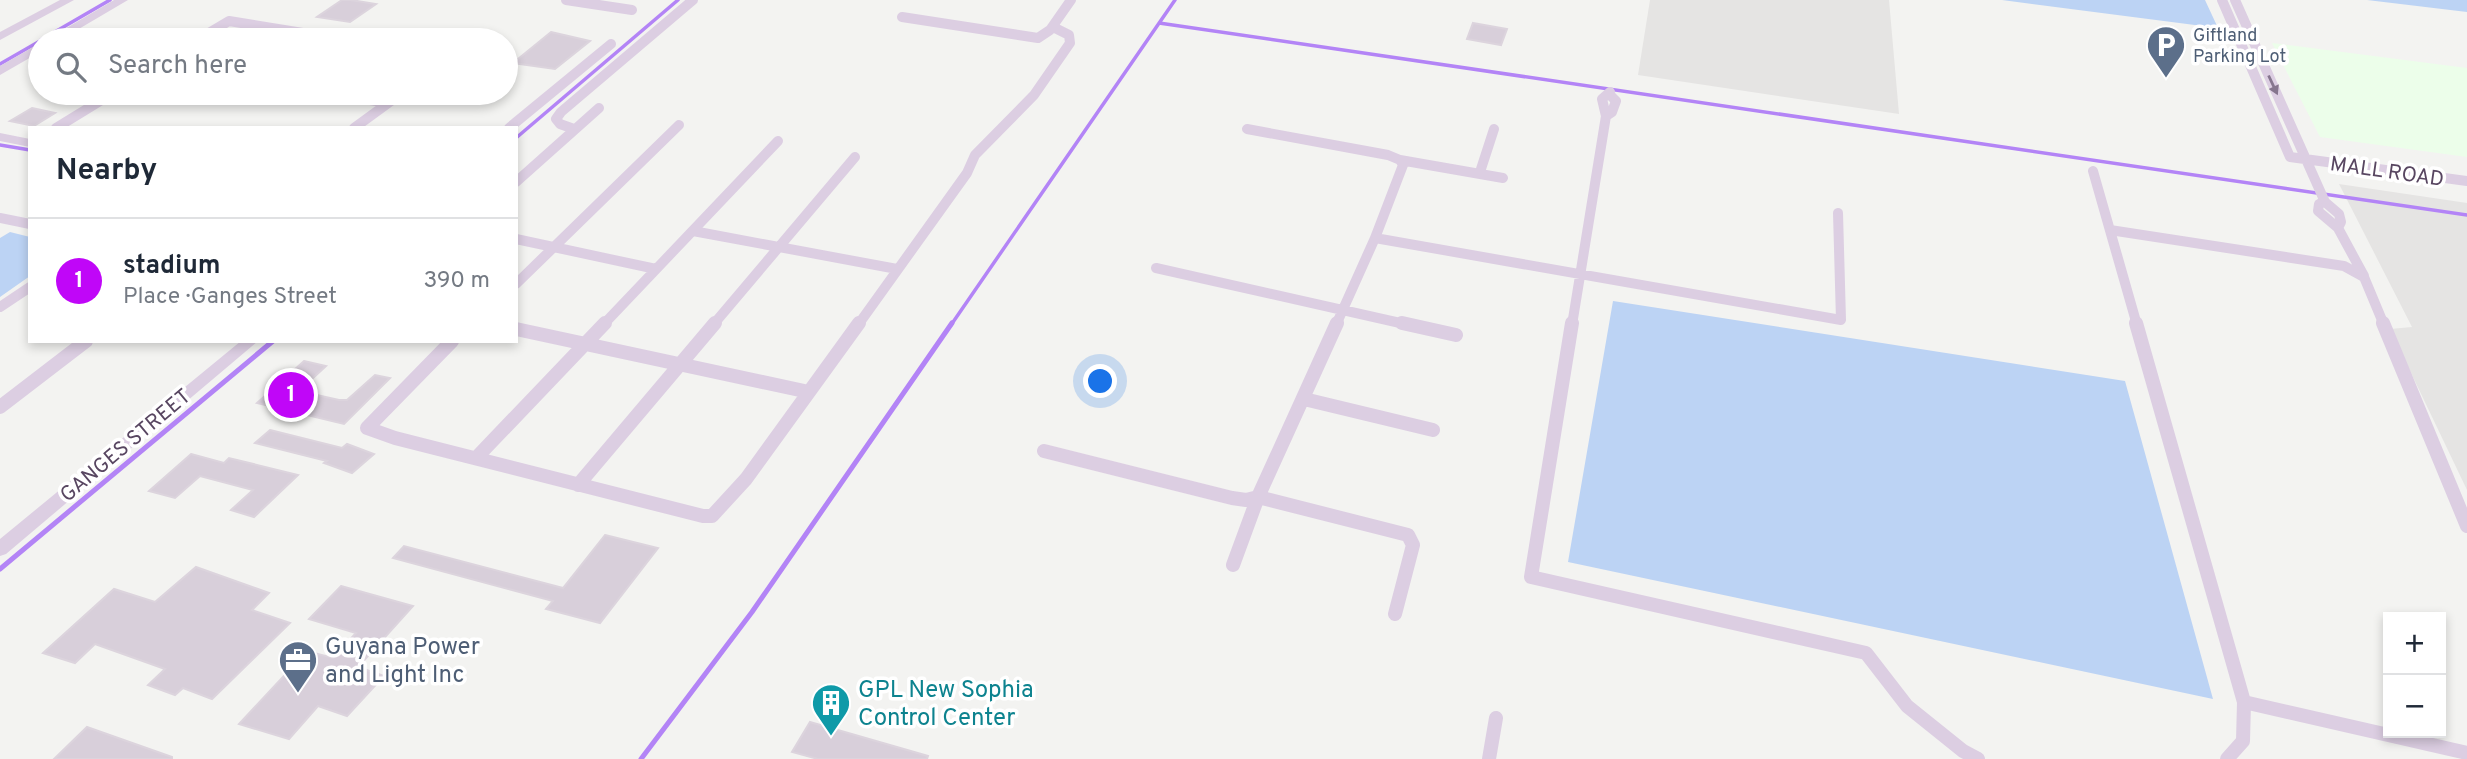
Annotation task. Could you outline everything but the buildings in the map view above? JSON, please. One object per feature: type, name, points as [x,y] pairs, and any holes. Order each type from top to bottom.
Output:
[{"type":"street","points":[[0,37],[68,0]]},
{"type":"street","points":[[73,28],[122,0]]},
{"type":"street","points":[[566,0],[632,10]]},
{"type":"street","points":[[574,129],[560,124],[556,119],[561,112],[694,0]]},
{"type":"street","points":[[902,17],[1038,38],[1052,27],[1071,0]]},
{"type":"street","name":"MALL ROAD","points":[[2222,0],[2290,157],[2467,181]]},
{"type":"street","name":"MALL ROAD","points":[[2235,0],[2307,160]]},
{"type":"street","points":[[217,28],[229,21],[272,28]]},
{"type":"street","points":[[450,343],[367,428],[578,485],[689,513],[712,516],[746,479],[967,173],[975,155],[1034,95],[1070,43],[1069,35],[1052,27]]},
{"type":"street","points":[[511,126],[611,44]]},
{"type":"street","points":[[0,71],[28,54]]},
{"type":"street","points":[[1610,94],[1616,101],[1612,112],[1606,116],[1531,577],[1866,653],[1907,706],[1963,751],[1978,759]]},
{"type":"street","points":[[59,126],[93,105]]},
{"type":"street","points":[[357,126],[385,105]]},
{"type":"street","points":[[518,179],[599,108]]},
{"type":"street","points":[[518,282],[679,125]]},
{"type":"street","points":[[1480,172],[1494,129]]},
{"type":"street","points":[[1247,130],[1503,178]]},
{"type":"street","points":[[0,137],[28,143]]},
{"type":"street","points":[[476,458],[778,141]]},
{"type":"street","points":[[578,485],[855,157]]},
{"type":"street","points":[[1234,565],[1258,497],[1375,238],[1403,165],[1400,160]]},
{"type":"street","points":[[2307,160],[2324,199],[2339,214],[2341,222],[2338,228],[2364,277],[2467,526]]},
{"type":"street","points":[[2093,171],[2244,702],[2243,741],[2227,759]]},
{"type":"street","points":[[1375,238],[1841,320],[1838,213]]},
{"type":"street","points":[[3,221],[28,224]]},
{"type":"street","points":[[2110,230],[2344,266],[2364,277]]},
{"type":"street","points":[[693,231],[897,269]]},
{"type":"street","points":[[518,239],[656,269]]},
{"type":"street","points":[[1156,268],[1456,335]]},
{"type":"street","points":[[0,307],[28,287]]},
{"type":"street","points":[[518,329],[808,392]]},
{"type":"street","points":[[0,407],[83,343]]},
{"type":"street","name":"GANGES STREET","points":[[0,549],[249,343]]},
{"type":"street","points":[[1304,398],[1433,430]]},
{"type":"street","points":[[1044,451],[1232,498],[1258,497],[1408,535],[1413,545],[1395,614]]},
{"type":"street","points":[[2244,702],[2441,752],[2467,752]]},
{"type":"street","points":[[1489,759],[1496,718]]},
{"type":"shaded area","points":[[1650,0],[1889,0],[1899,114],[1638,75]]},
{"type":"shaded area","points":[[2002,0],[2205,0],[2218,28]]},
{"type":"shaded area","points":[[2367,0],[2467,0],[2467,12]]},
{"type":"shaded area","points":[[2272,43],[2467,68],[2467,157],[2320,137]]},
{"type":"shaded area","points":[[2339,184],[2467,203],[2467,490],[2390,329],[2412,327]]},
{"type":"shaded area","points":[[10,232],[28,236],[28,277],[0,297],[0,238]]},
{"type":"shaded area","points":[[1613,301],[2125,381],[2213,699],[1568,562]]},
{"type":"waterway","points":[[62,28],[110,0]]},
{"type":"waterway","points":[[518,136],[678,0]]},
{"type":"waterway","points":[[1159,23],[1175,0]]},
{"type":"waterway","points":[[951,325],[1159,23]]},
{"type":"waterway","points":[[1159,23],[2467,215]]},
{"type":"waterway","points":[[0,64],[28,48]]},
{"type":"waterway","points":[[0,145],[28,150]]},
{"type":"waterway","points":[[641,759],[752,612],[952,323]]},
{"type":"waterway","points":[[0,569],[271,343]]},
{"type":"place","name":"Giftland Parking Lot","points":[[2166,79]]},
{"type":"place","name":"stadium","points":[[291,395]]},
{"type":"place","name":"Guyana Power and Light Inc","points":[[298,694]]},
{"type":"place","name":"GPL New Sophia Control Center","points":[[831,737]]}]
